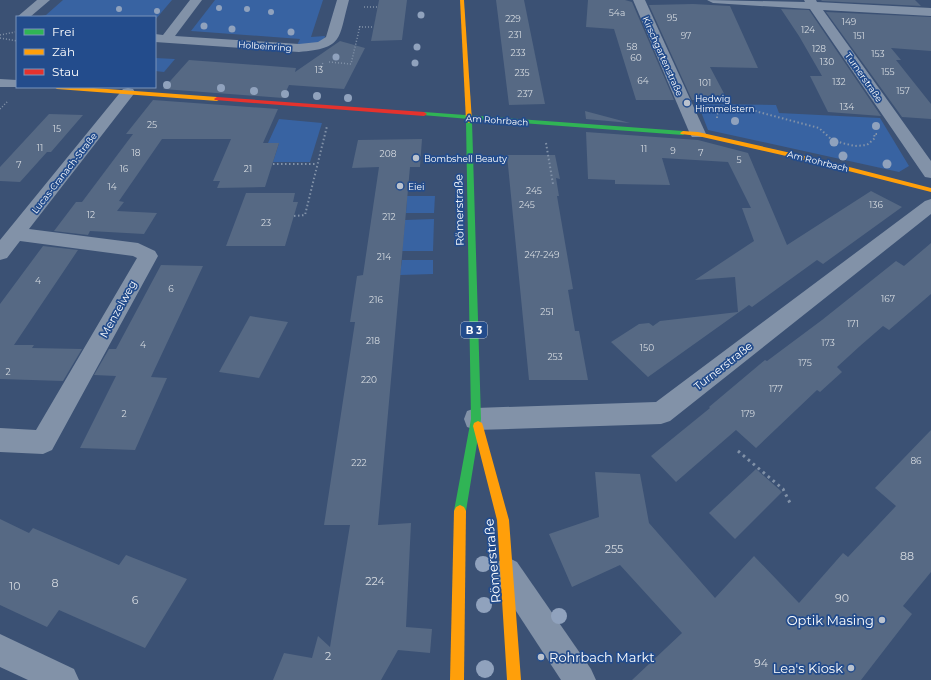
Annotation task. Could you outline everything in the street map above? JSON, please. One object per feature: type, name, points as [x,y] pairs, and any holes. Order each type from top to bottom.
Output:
[{"type":"main road","name":"Römerstraße","points":[[457,680],[459,520],[476,419],[469,118],[462,0]]},
{"type":"main road","name":"Am Rohrbach","points":[[72,88],[543,124],[698,134],[818,161],[931,190]]},
{"type":"main road","name":"Römerstraße","points":[[476,419],[503,520],[514,680]]},
{"type":"street","points":[[24,16],[44,0]]},
{"type":"street","points":[[160,39],[196,0]]},
{"type":"street","name":"Holbeinring","points":[[160,39],[299,48],[316,47],[332,39],[343,0]]},
{"type":"street","name":"Kirschgartenstraße","points":[[639,0],[698,134]]},
{"type":"street","points":[[713,0],[812,2],[931,12]]},
{"type":"street","name":"Turnerstraße","points":[[812,2],[931,173]]},
{"type":"street","points":[[0,83],[16,84]]},
{"type":"street","name":"Lucas-Cranach-Straße","points":[[0,253],[128,92]]},
{"type":"street","name":"Turnerstraße","points":[[476,419],[661,413],[931,204]]},
{"type":"street","name":"Menzelweg","points":[[0,440],[43,442],[148,256],[138,250],[16,234]]},
{"type":"street","points":[[507,571],[580,680]]},
{"type":"street","points":[[0,650],[63,680]]},
{"type":"path","points":[[364,7],[378,7]]},
{"type":"path","points":[[359,27],[374,27]]},
{"type":"path","points":[[0,36],[16,31]]},
{"type":"path","points":[[0,36],[5,39],[16,41]]},
{"type":"path","points":[[0,43],[5,39]]},
{"type":"path","points":[[319,69],[324,62]]},
{"type":"path","points":[[294,216],[305,215],[316,164],[332,108]]},
{"type":"path","points":[[718,138],[727,125],[717,119],[717,114],[730,108],[750,110],[784,117],[823,130],[830,138],[853,146],[867,146],[874,142],[874,134],[905,135]]},
{"type":"path","points":[[543,124],[553,184]]},
{"type":"path","points":[[272,164],[316,164]]},
{"type":"path","points":[[738,451],[783,489],[791,505]]},
{"type":"shaded area","points":[[63,0],[172,0],[156,19],[156,16],[41,16],[46,15]]},
{"type":"shaded area","points":[[215,0],[323,0],[311,37],[325,36],[324,40],[317,43],[297,45],[300,39],[191,31]]},
{"type":"shaded area","points":[[156,58],[175,59],[164,72],[156,71]]},
{"type":"shaded area","points":[[698,104],[776,105],[779,113],[880,118],[909,166],[899,172],[708,130]]},
{"type":"shaded area","points":[[279,119],[322,123],[310,162],[273,162],[279,143],[268,143]]},
{"type":"shaded area","points":[[407,196],[435,196],[434,213],[406,213]]},
{"type":"shaded area","points":[[434,219],[433,251],[402,251],[405,220]]},
{"type":"shaded area","points":[[402,260],[433,260],[433,274],[400,275]]},
{"type":"building","points":[[379,0],[407,0],[402,40],[371,41]]},
{"type":"building","points":[[496,0],[524,0],[545,104],[509,105]]},
{"type":"building","points":[[588,0],[625,0],[632,2],[674,100],[636,100],[614,29],[586,27]]},
{"type":"building","points":[[821,0],[915,0],[921,6],[822,1]]},
{"type":"building","points":[[693,4],[730,6],[758,68],[710,67],[728,101],[692,100],[649,5]]},
{"type":"building","points":[[781,9],[809,10],[881,116],[828,112],[810,76],[822,76],[799,36]]},
{"type":"building","points":[[826,12],[931,17],[931,51],[891,48],[901,60],[896,60],[931,104],[931,119],[902,117]]},
{"type":"building","points":[[340,41],[365,48],[344,89],[289,85],[283,98],[163,89],[189,60],[296,68],[295,72]]},
{"type":"building","points":[[153,100],[278,109],[263,143],[279,143],[265,187],[217,188],[220,181],[213,181],[231,139],[162,139],[119,201],[124,202],[117,211],[157,213],[144,234],[90,231],[88,235],[54,231],[76,202],[82,202],[133,134],[126,134]]},
{"type":"building","points":[[585,111],[630,123],[586,119]]},
{"type":"building","points":[[49,114],[83,115],[51,152],[47,152],[20,182],[0,181],[0,167]]},
{"type":"building","points":[[586,132],[698,140],[748,153],[787,245],[871,191],[902,207],[823,264],[817,260],[752,307],[749,305],[648,377],[611,342],[639,324],[649,323],[653,326],[660,321],[738,312],[735,277],[695,280],[754,241],[742,208],[751,208],[728,162],[662,158],[670,185],[615,184],[615,180],[588,179]]},
{"type":"building","points":[[422,139],[420,167],[410,167],[378,525],[411,523],[406,627],[432,629],[430,653],[398,650],[381,680],[273,680],[284,653],[312,658],[318,636],[330,647],[350,525],[324,525],[355,322],[350,322],[357,276],[363,275],[379,167],[352,168],[358,140]]},
{"type":"building","points":[[507,155],[555,155],[560,179],[556,178],[559,196],[557,196],[573,289],[568,290],[575,331],[579,331],[588,380],[529,380]]},
{"type":"building","points":[[246,193],[295,193],[293,202],[298,202],[285,246],[226,246]]},
{"type":"building","points":[[931,243],[931,294],[889,330],[883,326],[860,346],[837,367],[842,372],[820,392],[817,390],[756,448],[736,430],[676,482],[651,456],[710,408],[709,407],[765,360],[767,361],[822,320],[896,261],[904,266]]},
{"type":"building","points":[[43,246],[78,250],[14,345],[34,345],[32,348],[82,349],[63,381],[0,379],[0,304]]},
{"type":"building","points":[[161,265],[203,266],[151,377],[167,378],[135,450],[80,448],[116,376],[94,375],[109,349],[116,349]]},
{"type":"building","points":[[250,316],[288,322],[259,378],[219,372]]},
{"type":"building","points":[[931,430],[931,572],[903,606],[912,614],[861,680],[632,680],[682,633],[620,565],[572,587],[549,534],[599,517],[595,472],[640,474],[649,523],[715,598],[754,556],[799,603],[843,553],[848,557],[896,506],[875,488]]},
{"type":"building","points":[[756,469],[782,492],[735,539],[709,513]]},
{"type":"building","points":[[0,519],[29,533],[33,528],[119,565],[126,555],[187,579],[145,648],[59,610],[47,627],[0,605]]},
{"type":"traffic: fast","points":[[424,114],[683,133]]},
{"type":"traffic: fast","points":[[460,511],[476,419],[469,121]]},
{"type":"traffic: slow","points":[[462,0],[469,121]]},
{"type":"traffic: slow","points":[[70,88],[217,99]]},
{"type":"traffic: slow","points":[[683,133],[698,134],[818,161],[931,190]]},
{"type":"traffic: slow","points":[[478,426],[503,520],[514,680]]},
{"type":"traffic: slow","points":[[457,680],[460,511]]},
{"type":"traffic: jam","points":[[217,99],[424,114]]},
{"type":"place","name":"Hedwig Himmelstern","points":[[687,103]]},
{"type":"place","name":"Bombshell Beauty","points":[[416,158]]},
{"type":"place","name":"Eiei","points":[[400,186]]},
{"type":"place","name":"Optik Masing","points":[[882,620]]},
{"type":"place","name":"Rohrbach Markt","points":[[541,657]]},
{"type":"place","name":"Lea's Kiosk","points":[[851,668]]}]
